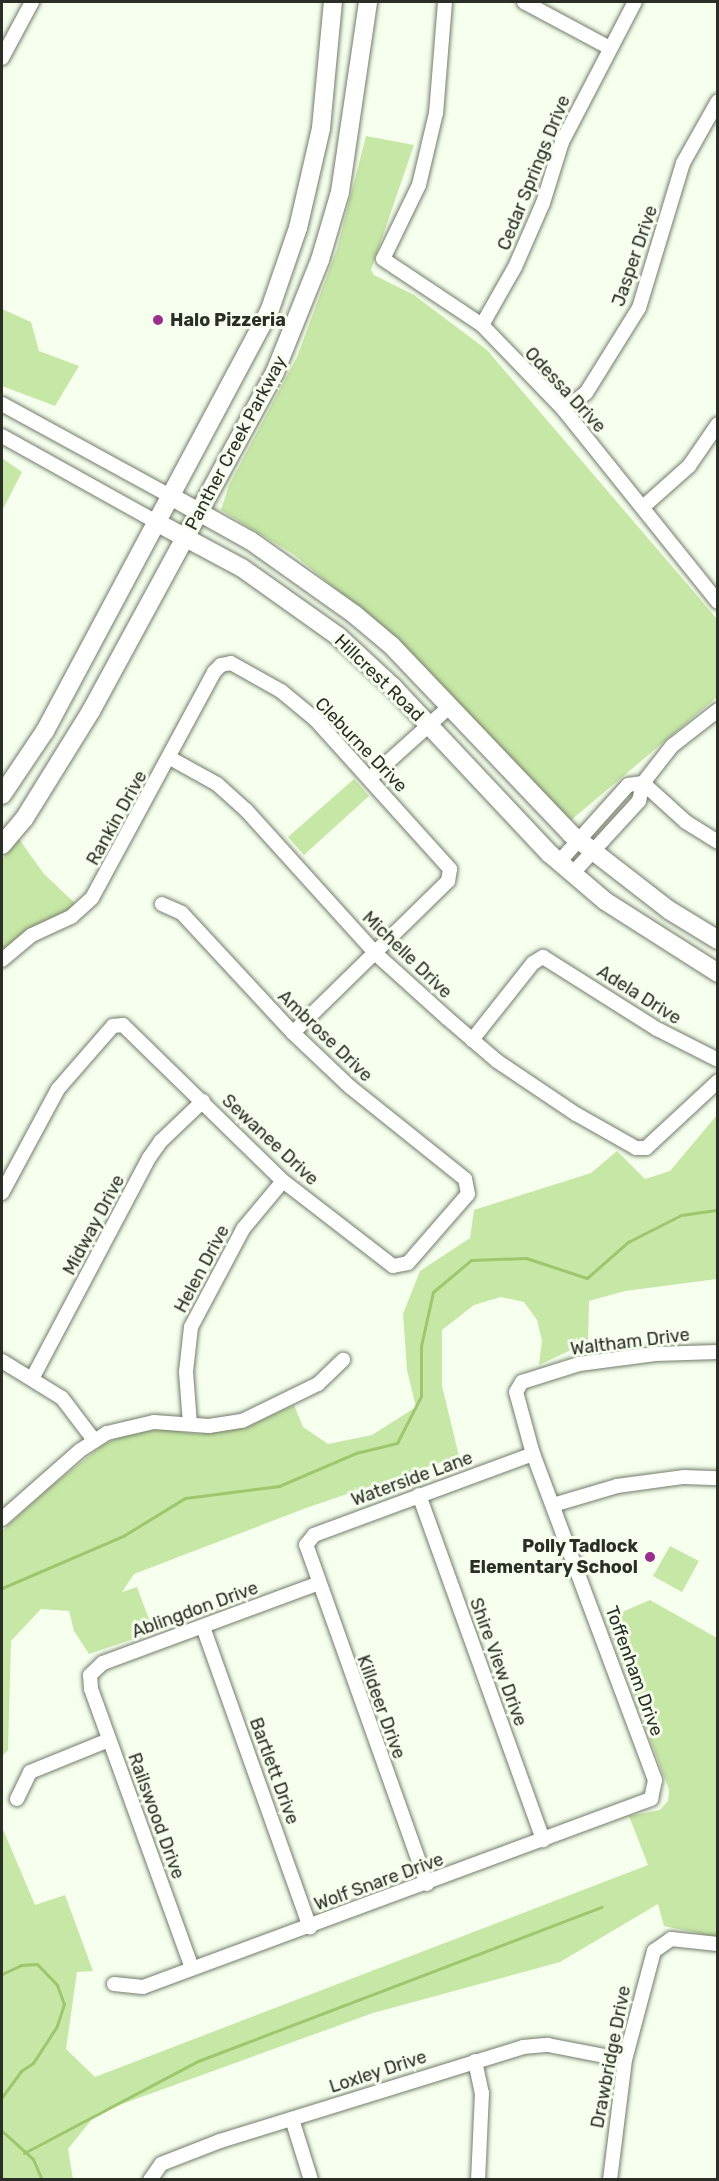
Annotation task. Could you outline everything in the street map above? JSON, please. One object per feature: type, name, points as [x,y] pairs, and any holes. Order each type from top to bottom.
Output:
[{"type":"main road","name":"Panther Creek Parkway","points":[[2,795],[45,731],[269,312],[298,228],[321,128],[333,2]]},
{"type":"main road","name":"Panther Creek Parkway","points":[[2,845],[24,819],[70,745],[275,372],[320,260],[350,144],[369,2]]},
{"type":"main road","name":"Hillcrest Road","points":[[172,497],[251,541],[354,614],[392,646],[541,806],[585,845],[669,910],[717,940]]},
{"type":"main road","name":"Hillcrest Road","points":[[158,523],[242,568],[339,637],[428,726],[509,815],[566,868],[605,901],[717,973]]},
{"type":"main road","points":[[45,731],[70,745]]},
{"type":"street","points":[[2,58],[5,42],[32,2]]},
{"type":"street","name":"Odessa Drive","points":[[445,2],[436,113],[419,185],[383,259],[482,325],[522,371],[564,410],[717,602]]},
{"type":"street","points":[[524,2],[608,47]]},
{"type":"street","name":"Cedar Springs Drive","points":[[482,325],[515,267],[543,203],[562,142],[608,47],[635,2]]},
{"type":"street","name":"Jasper Drive","points":[[564,410],[586,393],[639,308],[683,163],[717,101]]},
{"type":"street","name":"Hillcrest Road","points":[[2,404],[172,497]]},
{"type":"street","points":[[643,507],[689,466],[717,424]]},
{"type":"street","name":"Hillcrest Road","points":[[2,436],[158,523]]},
{"type":"street","name":"Rankin Drive","points":[[2,960],[32,935],[70,917],[92,898],[170,758],[214,672],[228,663]]},
{"type":"street","name":"Cleburne Drive","points":[[228,663],[281,691],[315,719],[446,862],[450,873],[448,881],[375,953]]},
{"type":"street","points":[[370,778],[449,707]]},
{"type":"street","points":[[566,868],[585,845],[639,801],[643,783],[672,746],[717,710]]},
{"type":"street","name":"Michelle Drive","points":[[170,758],[217,784],[246,810],[375,953],[472,1040],[576,1114],[628,1144],[643,1148],[717,1082]]},
{"type":"street","points":[[643,783],[686,822],[717,842]]},
{"type":"street","name":"Ambrose Drive","points":[[162,904],[182,913],[293,1033],[350,1087],[460,1175],[469,1187],[465,1199],[401,1267]]},
{"type":"street","points":[[293,1033],[375,953]]},
{"type":"street","name":"Adela Drive","points":[[472,1040],[533,963],[543,957],[657,1029],[717,1060]]},
{"type":"street","name":"Sewanee Drive","points":[[2,1193],[58,1089],[113,1026],[123,1025],[283,1181],[383,1261],[401,1267]]},
{"type":"street","name":"Midway Drive","points":[[33,1377],[149,1158],[161,1141],[203,1101]]},
{"type":"street","name":"Helen Drive","points":[[190,1424],[186,1372],[191,1327],[243,1229],[283,1181]]},
{"type":"street","name":"Waltham Drive","points":[[517,1389],[522,1382],[579,1364],[655,1354],[717,1352]]},
{"type":"street","points":[[2,1360],[33,1377],[62,1398],[94,1440]]},
{"type":"street","points":[[5,1510],[94,1440],[118,1428],[146,1423],[226,1424],[257,1416],[318,1384],[343,1360]]},
{"type":"street","name":"Toffenham Drive","points":[[517,1389],[517,1404],[533,1454],[655,1780],[652,1796]]},
{"type":"street","name":"Waterside Lane","points":[[306,1542],[314,1535],[533,1454]]},
{"type":"street","points":[[553,1505],[617,1486],[684,1477],[717,1478]]},
{"type":"street","name":"Shire View Drive","points":[[419,1495],[543,1840]]},
{"type":"street","name":"Killdeer Drive","points":[[306,1542],[317,1584],[427,1884]]},
{"type":"street","name":"Ablingdon Drive","points":[[90,1675],[103,1663],[317,1584]]},
{"type":"street","name":"Bartlett Drive","points":[[203,1627],[310,1927]]},
{"type":"street","name":"Railswood Drive","points":[[90,1675],[109,1740],[192,1968]]},
{"type":"street","points":[[17,1799],[30,1772],[109,1740]]},
{"type":"street","name":"Wolf Snare Drive","points":[[114,1984],[135,1988],[310,1927],[543,1840],[652,1796]]},
{"type":"street","name":"Drawbridge Drive","points":[[610,2180],[625,2060],[643,1986],[659,1944],[671,1939],[717,1944]]},
{"type":"street","name":"Loxley Drive","points":[[151,2176],[161,2164],[292,2119],[523,2047],[548,2045],[625,2060]]},
{"type":"street","points":[[475,2061],[482,2093],[478,2180]]},
{"type":"street","points":[[292,2119],[311,2180]]},
{"type":"green space","points":[[366,136],[414,145],[371,270],[374,275],[414,295],[487,350],[717,619],[717,697],[570,821],[390,633],[293,554],[221,510],[229,485],[297,357],[337,249]]},
{"type":"green space","points":[[2,309],[31,322],[39,351],[79,366],[55,406],[2,386]]},
{"type":"green space","points":[[2,458],[22,472],[2,511]]},
{"type":"green space","points":[[354,779],[369,796],[304,855],[288,837]]},
{"type":"green space","points":[[19,839],[44,874],[78,906],[2,955],[2,859]]},
{"type":"green space","points":[[717,1115],[717,1279],[625,1291],[589,1301],[588,1342],[539,1365],[542,1341],[537,1320],[524,1302],[501,1297],[474,1305],[442,1330],[442,1386],[459,1456],[306,1508],[134,1574],[122,1592],[137,1587],[154,1632],[89,1654],[74,1631],[69,1611],[41,1609],[11,1641],[8,1750],[2,1756],[2,1531],[50,1487],[103,1445],[126,1434],[162,1429],[198,1434],[247,1427],[294,1405],[303,1427],[328,1444],[372,1435],[416,1407],[407,1370],[403,1314],[420,1271],[470,1238],[474,1210],[591,1173],[617,1151],[645,1179],[670,1171]]},
{"type":"green space","points":[[670,1546],[699,1561],[682,1592],[653,1576]]},
{"type":"green space","points":[[650,1600],[717,1638],[717,1937],[664,1926],[658,1904],[560,1962],[373,2013],[97,2113],[68,2149],[73,2179],[2,2179],[2,1827],[35,1905],[65,1895],[93,1971],[77,1972],[66,2049],[95,2077],[648,1865],[629,1816],[660,1810],[668,1801],[669,1790],[606,1619]]},
{"type":"waterway","points":[[2,1588],[123,1536],[185,1498],[279,1486],[356,1453],[397,1443],[421,1396],[421,1346],[433,1292],[471,1260],[526,1258],[587,1278],[628,1242],[681,1215],[718,1210]]},
{"type":"waterway","points":[[24,2153],[198,2061],[602,1907]]},
{"type":"waterway","points":[[2,1974],[21,1965],[37,1964],[57,1985],[64,2004],[57,2026],[33,2063],[21,2071],[2,2097]]},
{"type":"waterway","points":[[2,2131],[33,2159],[42,2180]]},
{"type":"place","name":"Halo Pizzeria","points":[[158,320]]},
{"type":"place","name":"Polly Tadlock Elementary School","points":[[650,1557]]}]
